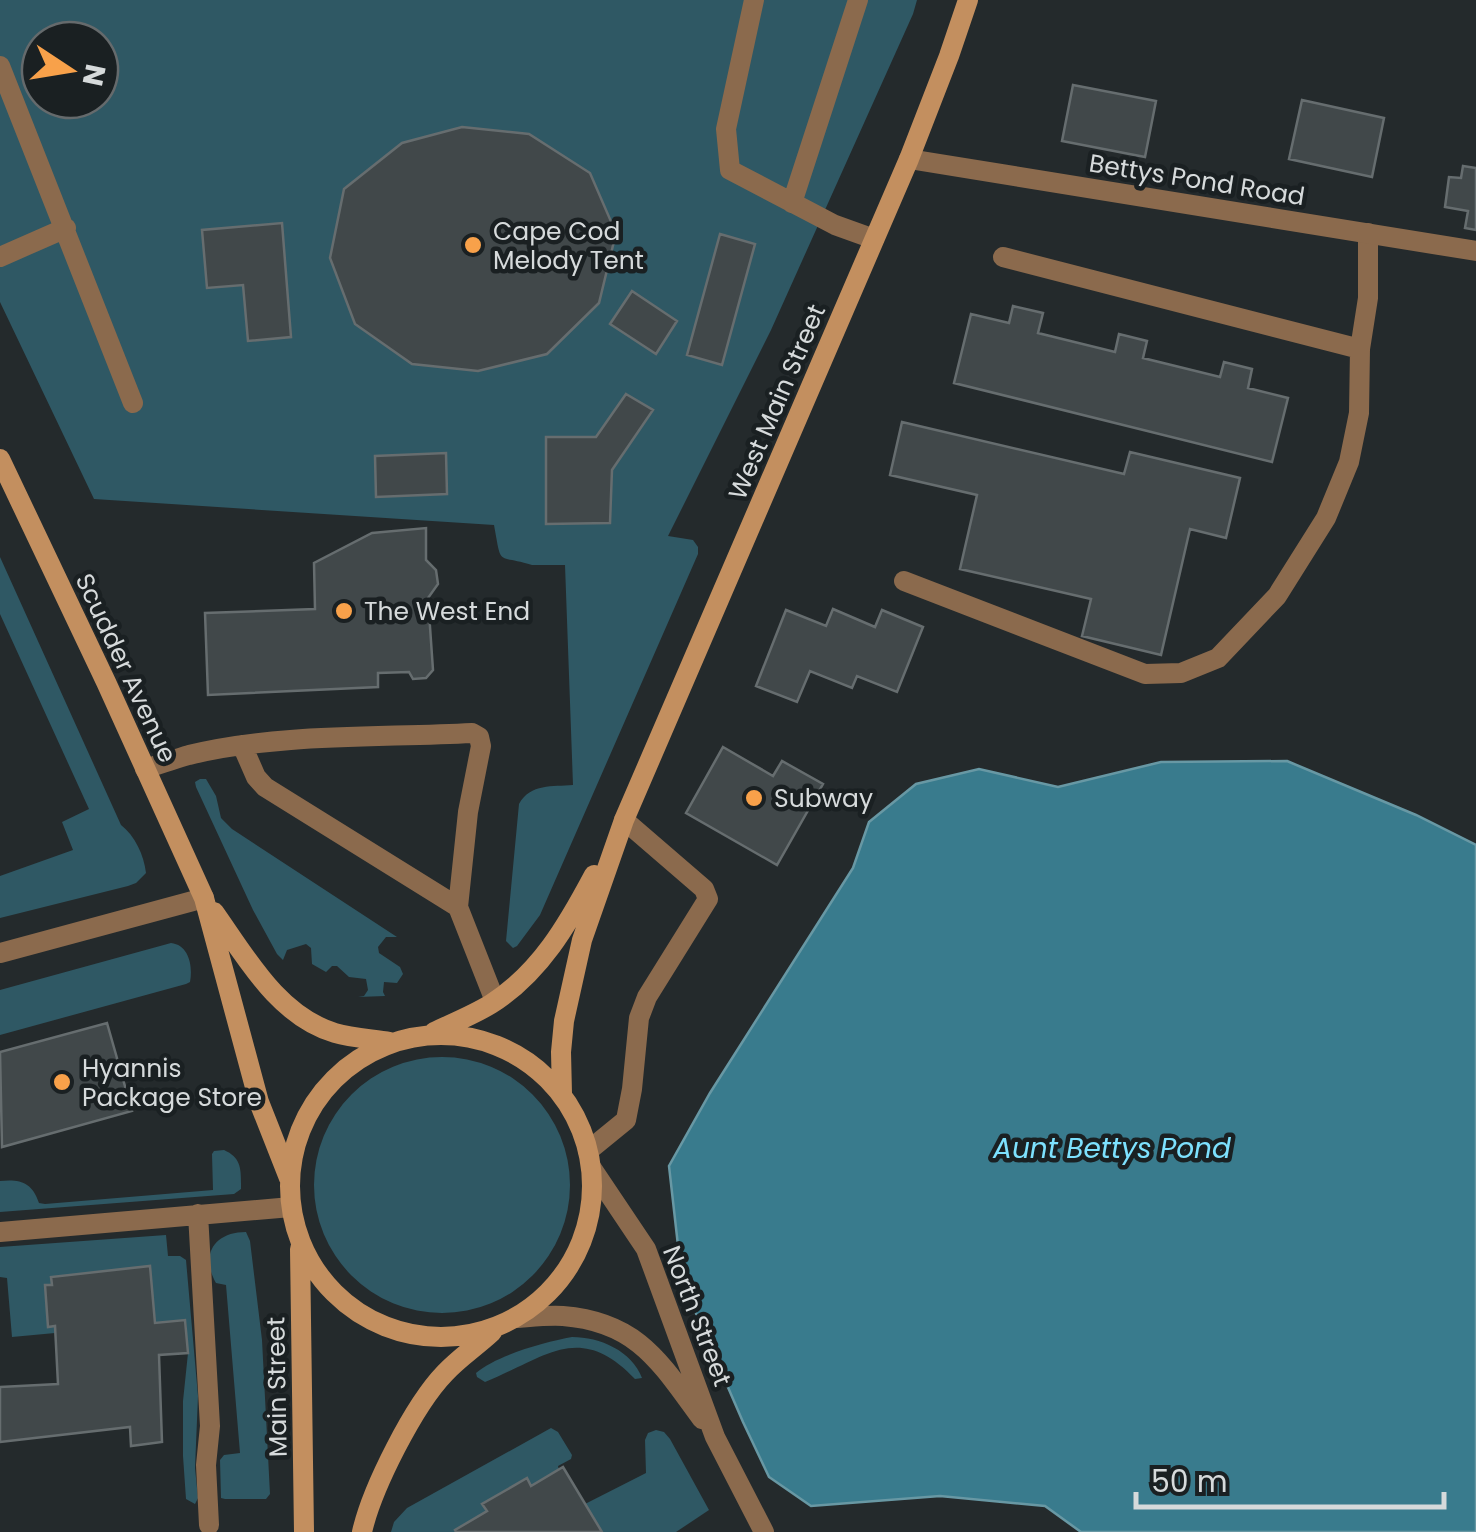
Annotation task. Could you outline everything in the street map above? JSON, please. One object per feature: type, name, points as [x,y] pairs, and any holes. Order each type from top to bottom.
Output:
[{"type":"main road","name":"West Main Street","points":[[562,1094],[564,1020],[582,940],[624,820],[909,159],[968,0]]},
{"type":"main road","name":"Scudder Avenue","points":[[0,459],[204,898],[259,1102],[292,1185]]},
{"type":"main road","name":"West Main Street","points":[[431,1034],[496,1001],[528,973],[570,919],[624,820]]},
{"type":"main road","name":"Scudder Avenue","points":[[204,898],[262,982],[308,1022],[336,1034],[392,1042]]},
{"type":"main road","points":[[362,1532],[382,1476],[443,1375],[544,1296],[567,1269],[584,1237],[592,1202],[590,1159],[576,1116],[542,1072],[518,1054],[461,1035],[431,1034],[392,1042],[367,1053],[325,1087],[298,1134],[292,1160],[291,1207],[300,1242],[318,1274],[341,1300],[382,1326],[428,1337],[452,1338],[507,1322]]},
{"type":"main road","name":"Main Street","points":[[300,1242],[304,1532]]},
{"type":"street","points":[[754,0],[726,129],[730,170],[835,225],[874,239]]},
{"type":"street","points":[[792,202],[858,0]]},
{"type":"street","points":[[0,66],[133,404]]},
{"type":"street","name":"Bettys Pond Road","points":[[909,159],[1476,251]]},
{"type":"street","points":[[0,257],[66,228]]},
{"type":"street","points":[[904,581],[1145,674],[1181,672],[1218,658],[1276,596],[1326,518],[1349,462],[1359,413],[1360,348],[1368,298],[1368,233]]},
{"type":"street","points":[[1003,257],[1360,348]]},
{"type":"street","points":[[146,769],[189,755],[306,739],[472,733],[479,737],[481,746],[468,812],[458,906],[496,1001]]},
{"type":"street","points":[[242,746],[265,787],[458,906]]},
{"type":"street","points":[[590,1159],[626,1120],[639,1018],[647,997],[708,899],[704,889],[624,820]]},
{"type":"street","points":[[0,954],[204,898]]},
{"type":"street","name":"North Street","points":[[590,1159],[646,1249],[715,1437],[764,1532]]},
{"type":"street","points":[[0,1232],[291,1207]]},
{"type":"street","points":[[198,1214],[210,1426],[206,1465],[209,1526]]},
{"type":"street","name":"North Street","points":[[507,1322],[563,1316],[627,1334],[648,1349],[715,1437]]},
{"type":"shaded area","name":"Cape Cod Melody Tent","points":[[0,0],[917,0],[771,330],[668,536],[693,540],[698,554],[540,915],[517,946],[513,948],[506,941],[519,804],[536,789],[573,785],[565,565],[532,565],[502,557],[494,525],[94,499],[0,302]]},
{"type":"shaded area","points":[[0,557],[121,825],[138,846],[146,873],[128,886],[0,918],[0,876],[73,850],[62,822],[89,809],[0,614]]},
{"type":"shaded area","points":[[206,779],[216,796],[221,818],[232,829],[397,937],[386,937],[378,947],[379,953],[400,967],[403,974],[397,983],[384,982],[385,996],[358,997],[368,990],[366,979],[349,977],[337,966],[326,972],[312,964],[311,948],[306,944],[287,950],[283,960],[277,954],[196,787],[195,782]]},
{"type":"shaded area","points":[[171,943],[182,948],[188,957],[190,982],[0,1035],[0,990]]},
{"type":"shaded area","points":[[442,1057],[491,1067],[532,1095],[560,1136],[570,1185],[560,1234],[532,1275],[491,1303],[442,1313],[393,1303],[352,1275],[324,1234],[314,1185],[324,1136],[352,1095],[393,1067]]},
{"type":"shaded area","points":[[224,1150],[239,1165],[241,1189],[234,1194],[0,1212],[0,1181],[24,1183],[39,1203],[45,1204],[213,1190],[212,1154]]},
{"type":"shaded area","points":[[246,1232],[262,1340],[270,1494],[266,1499],[225,1499],[221,1498],[220,1460],[224,1455],[240,1453],[226,1285],[216,1283],[209,1263],[218,1241]]},
{"type":"shaded area","points":[[166,1235],[168,1256],[186,1260],[198,1396],[195,1504],[186,1499],[183,1456],[186,1321],[155,1323],[150,1266],[51,1277],[52,1285],[45,1286],[48,1326],[55,1326],[55,1333],[12,1337],[7,1278],[0,1277],[0,1247]]},
{"type":"shaded area","points":[[572,1337],[614,1347],[631,1360],[642,1378],[635,1379],[596,1351],[579,1348],[544,1355],[485,1382],[477,1377],[476,1373],[485,1366],[508,1355]]},
{"type":"shaded area","points":[[551,1428],[558,1432],[572,1455],[558,1466],[559,1470],[531,1486],[526,1478],[483,1503],[487,1511],[456,1532],[391,1532],[394,1522],[407,1508]]},
{"type":"shaded area","points":[[656,1430],[670,1439],[709,1510],[676,1532],[602,1532],[585,1504],[646,1473],[645,1440],[648,1433]]},
{"type":"water","name":"Aunt Bettys Pond","points":[[1287,761],[1416,815],[1476,845],[1476,1532],[1081,1532],[1045,1506],[940,1496],[811,1506],[769,1477],[682,1281],[669,1166],[710,1093],[853,868],[869,822],[916,784],[979,769],[1058,787],[1161,762]]},
{"type":"building","points":[[1073,85],[1156,101],[1145,157],[1062,141]]},
{"type":"building","points":[[1302,100],[1384,118],[1372,177],[1289,159]]},
{"type":"building","name":"Cape Cod Melody Tent","points":[[462,127],[529,134],[590,173],[616,233],[599,303],[547,354],[478,371],[412,364],[355,324],[330,258],[344,189],[402,143]]},
{"type":"building","points":[[1463,166],[1476,168],[1476,230],[1465,228],[1468,211],[1445,207],[1449,177],[1461,178]]},
{"type":"building","points":[[282,223],[291,337],[248,341],[243,285],[207,288],[202,230]]},
{"type":"building","points":[[720,234],[755,244],[722,365],[687,355]]},
{"type":"building","points":[[632,291],[677,321],[656,354],[610,324]]},
{"type":"building","points":[[1013,306],[1043,313],[1038,333],[1115,352],[1119,334],[1147,341],[1143,358],[1220,377],[1224,362],[1252,369],[1248,388],[1288,398],[1272,462],[954,383],[971,314],[1009,323]]},
{"type":"building","points":[[626,394],[653,410],[612,470],[610,523],[546,524],[546,437],[596,437]]},
{"type":"building","points":[[902,422],[1124,474],[1130,452],[1240,478],[1226,538],[1190,529],[1161,655],[1082,636],[1091,599],[960,569],[977,495],[890,475]]},
{"type":"building","points":[[446,453],[447,494],[376,497],[375,456]]},
{"type":"building","name":"The West End","points":[[426,528],[426,560],[436,570],[438,584],[428,598],[433,670],[426,678],[413,679],[409,672],[378,673],[378,687],[208,695],[205,613],[315,609],[314,563],[372,533]]},
{"type":"building","points":[[833,609],[875,627],[882,610],[923,627],[897,692],[857,676],[852,688],[810,671],[797,702],[756,686],[786,610],[826,626]]},
{"type":"building","name":"Subway","points":[[723,747],[773,776],[782,761],[823,784],[777,865],[686,813]]},
{"type":"building","name":"Hyannis Package Store","points":[[107,1023],[132,1111],[2,1147],[0,1052]]},
{"type":"building","points":[[150,1266],[155,1323],[185,1320],[188,1353],[159,1355],[162,1442],[131,1446],[130,1427],[0,1442],[0,1387],[58,1384],[55,1326],[48,1327],[45,1285],[52,1285],[51,1277]]},
{"type":"building","points":[[563,1467],[602,1532],[456,1532],[487,1511],[482,1504],[527,1478],[531,1486]]},
{"type":"place","name":"Cape Cod Melody Tent","points":[[473,245]]},
{"type":"place","name":"The West End","points":[[344,611]]},
{"type":"place","name":"Subway","points":[[754,798]]},
{"type":"place","name":"Hyannis Package Store","points":[[62,1082]]}]
